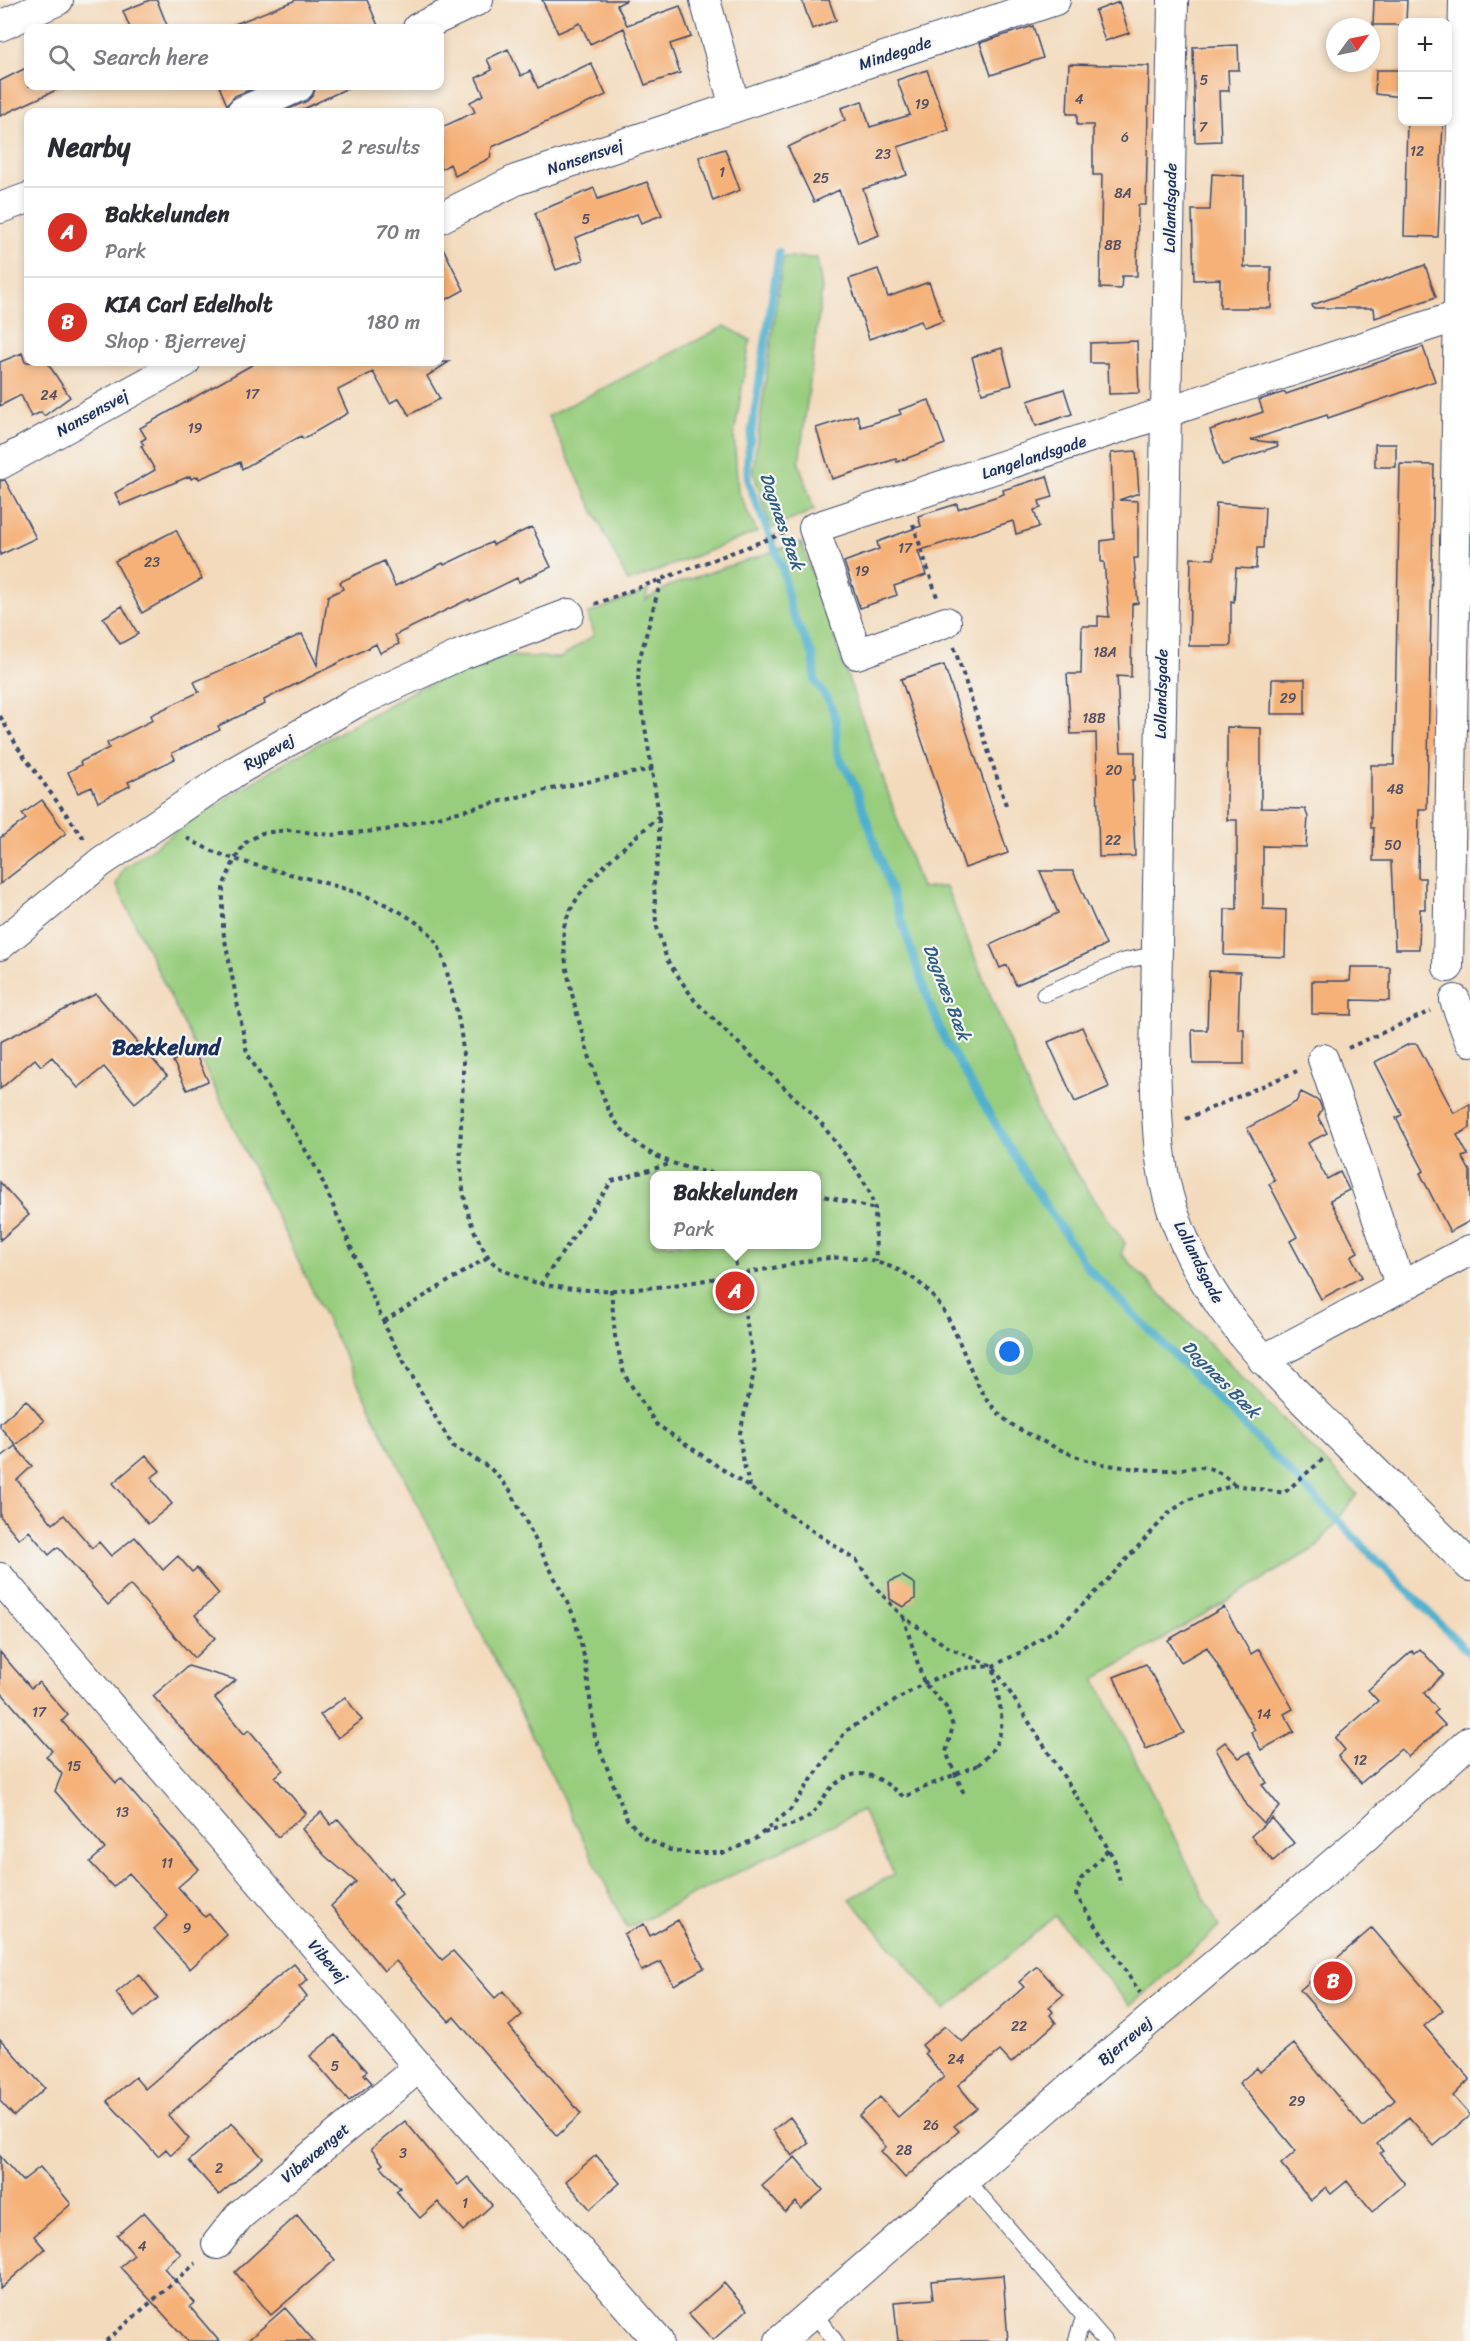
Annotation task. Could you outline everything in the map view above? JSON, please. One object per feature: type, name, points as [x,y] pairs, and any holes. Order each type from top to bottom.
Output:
[{"type":"street","points":[[0,26],[58,0]]},
{"type":"street","points":[[427,24],[478,0]]},
{"type":"street","points":[[705,0],[735,107]]},
{"type":"street","name":"Mindegade","points":[[735,107],[1055,0]]},
{"type":"street","name":"Lollandsgade","points":[[1173,0],[1155,1065],[1158,1132],[1172,1208],[1193,1260],[1226,1316],[1263,1360],[1470,1566]]},
{"type":"street","points":[[1448,967],[1464,314],[1464,0]]},
{"type":"street","points":[[251,108],[290,90]]},
{"type":"street","name":"Nansensvej","points":[[444,216],[516,180],[735,107]]},
{"type":"street","points":[[0,208],[24,199]]},
{"type":"street","name":"Langelandsgade","points":[[946,622],[857,654],[814,528],[1464,314]]},
{"type":"street","name":"Nansensvej","points":[[0,464],[178,366]]},
{"type":"street","name":"Rypevej","points":[[0,945],[102,862],[236,771],[355,703],[460,655],[569,614]]},
{"type":"street","points":[[1455,1000],[1470,1041]]},
{"type":"street","points":[[1323,1059],[1401,1287]]},
{"type":"street","points":[[1263,1360],[1470,1250]]},
{"type":"street","name":"Vibevej","points":[[0,1578],[419,2067],[658,2341]]},
{"type":"street","name":"Bjerrevej","points":[[780,2341],[1367,1835],[1470,1741]]},
{"type":"street","name":"Vibevænget","points":[[217,2244],[239,2216],[419,2067]]},
{"type":"lane","points":[[1044,994],[1123,961],[1157,954]]},
{"type":"lane","points":[[966,2179],[1105,2341]]},
{"type":"lane","points":[[813,2312],[835,2341]]},
{"type":"lane","points":[[1076,2341],[1084,2316]]},
{"type":"path","points":[[905,499],[1006,805]]},
{"type":"path","points":[[569,614],[786,532]]},
{"type":"path","points":[[661,579],[639,662],[638,683],[659,815],[659,849],[654,883],[656,924],[667,960],[695,1001],[821,1123],[859,1174],[875,1209],[876,1262]]},
{"type":"path","points":[[0,716],[18,748],[102,862]]},
{"type":"path","points":[[653,769],[546,790],[386,830],[331,835],[288,830],[262,833],[245,843],[235,858],[223,886],[223,930],[247,1053],[318,1171],[384,1322],[453,1446],[490,1468],[510,1490],[574,1616],[585,1660],[595,1737],[627,1819],[645,1838],[670,1850],[687,1853],[725,1852],[762,1833],[800,1822],[810,1815],[832,1788],[849,1777],[864,1772],[878,1778],[904,1797],[978,1765],[992,1753],[1001,1735],[1002,1721],[993,1666]]},
{"type":"path","points":[[659,815],[585,886],[564,922],[564,944],[571,990],[611,1114],[633,1140],[648,1152],[671,1164],[701,1171]]},
{"type":"path","points":[[158,825],[235,858],[339,886],[390,907],[428,931],[442,954],[460,1025],[463,1060],[459,1134],[462,1190],[469,1224],[488,1257],[497,1267],[540,1285],[611,1289],[681,1284],[837,1256],[876,1262],[900,1269],[931,1291],[956,1331],[973,1373],[997,1414],[1020,1430],[1098,1463],[1163,1470],[1200,1466],[1219,1471],[1234,1485]]},
{"type":"path","points":[[540,1285],[612,1181],[671,1164]]},
{"type":"path","points":[[821,1195],[875,1209]]},
{"type":"path","points":[[733,1249],[755,1368],[740,1433],[750,1487]]},
{"type":"path","points":[[384,1322],[488,1257]]},
{"type":"path","points":[[611,1289],[615,1336],[624,1374],[656,1424],[857,1561],[875,1587],[903,1617],[951,1649],[993,1666],[1108,1850],[1120,1885]]},
{"type":"path","points":[[762,1833],[790,1810],[846,1731],[894,1699],[924,1683],[964,1668],[993,1666],[1021,1652],[1059,1627],[1178,1506],[1187,1500],[1234,1485],[1284,1493],[1325,1457]]},
{"type":"path","points":[[903,1617],[924,1683],[946,1707],[953,1726],[946,1752],[964,1794]]},
{"type":"path","points":[[1108,1850],[1081,1880],[1076,1895],[1156,2016]]},
{"type":"path","points":[[106,2341],[217,2244]]},
{"type":"green space","points":[[783,257],[817,258],[822,289],[799,463],[814,510],[771,529],[753,470]]},
{"type":"green space","points":[[725,326],[750,340],[734,436],[738,491],[757,532],[628,582],[548,416]]},
{"type":"green space","points":[[801,542],[921,888],[946,887],[1043,1124],[1125,1243],[1121,1254],[1357,1494],[1317,1547],[1095,1679],[1219,1927],[1130,2006],[1055,1916],[945,2010],[850,1899],[894,1874],[862,1810],[627,1928],[331,1329],[116,884],[124,868],[191,821],[280,765],[417,689],[503,656],[560,658],[594,635],[588,614],[648,590],[646,600],[669,586]]},
{"type":"building","points":[[150,0],[157,0],[166,24],[128,24],[123,11]]},
{"type":"building","points":[[296,0],[367,0],[377,24],[235,24]]},
{"type":"building","points":[[542,0],[627,0],[617,5],[627,25],[680,6],[691,37],[670,44],[680,73],[645,85],[624,28],[590,44],[580,23],[558,33]]},
{"type":"building","points":[[802,0],[829,0],[836,20],[812,29]]},
{"type":"building","points":[[1374,0],[1407,0],[1406,18],[1398,18],[1398,25],[1380,25],[1380,18],[1373,18]]},
{"type":"building","points":[[1119,2],[1129,33],[1105,41],[1095,11]]},
{"type":"building","points":[[1033,26],[1043,58],[991,75],[980,43]]},
{"type":"building","points":[[1238,45],[1239,70],[1228,70],[1229,91],[1219,91],[1221,141],[1195,142],[1193,47]]},
{"type":"building","points":[[508,49],[521,76],[530,71],[538,88],[591,63],[606,95],[492,147],[490,158],[455,176],[450,164],[444,168],[444,126],[475,112],[470,102],[484,95],[476,78],[492,70],[487,59]]},
{"type":"building","points":[[1069,64],[1149,66],[1146,205],[1138,205],[1137,276],[1122,276],[1121,289],[1100,288],[1102,175],[1093,175],[1093,125],[1077,125],[1077,114],[1067,114]]},
{"type":"building","points":[[24,69],[24,90],[56,90],[0,116],[0,81]]},
{"type":"building","points":[[927,70],[949,130],[898,147],[907,175],[863,189],[879,235],[858,243],[839,190],[814,202],[788,147],[845,120],[841,108],[862,101],[870,127],[910,115],[897,80]]},
{"type":"building","points":[[1398,70],[1398,97],[1375,94],[1376,72]]},
{"type":"building","points":[[221,90],[249,90],[235,96],[227,105]]},
{"type":"building","points":[[315,90],[344,90],[305,108],[291,108],[307,101]]},
{"type":"building","points":[[1407,126],[1443,126],[1438,237],[1404,236]]},
{"type":"building","points":[[725,149],[740,190],[713,201],[699,157]]},
{"type":"building","points":[[1212,174],[1244,176],[1244,267],[1271,267],[1271,308],[1220,308],[1220,279],[1194,280],[1192,210],[1210,210]]},
{"type":"building","points":[[647,182],[662,215],[641,223],[637,214],[575,238],[583,260],[556,270],[535,213],[594,188],[598,199]]},
{"type":"building","points":[[444,250],[464,290],[444,301]]},
{"type":"building","points":[[1425,265],[1436,297],[1375,318],[1374,308],[1313,308],[1312,305]]},
{"type":"building","points":[[878,269],[888,297],[929,282],[943,321],[924,328],[921,321],[869,339],[849,279]]},
{"type":"building","points":[[1137,341],[1139,393],[1109,394],[1108,363],[1090,363],[1090,343]]},
{"type":"building","points":[[1423,347],[1435,381],[1328,418],[1327,415],[1251,440],[1277,443],[1278,446],[1222,465],[1210,430],[1263,412],[1259,400],[1285,392],[1286,394]]},
{"type":"building","points":[[1002,348],[1012,385],[982,393],[972,357]]},
{"type":"building","points":[[22,353],[24,366],[50,366],[70,397],[44,416],[41,412],[31,417],[21,395],[0,406],[0,362]]},
{"type":"building","points":[[250,366],[443,366],[427,376],[440,399],[409,415],[399,398],[390,403],[373,372],[338,390],[348,413],[303,439],[301,436],[242,469],[240,462],[199,479],[198,476],[191,479],[190,476],[121,505],[115,493],[155,470],[141,446],[144,445],[141,441],[146,438],[140,428]]},
{"type":"building","points":[[1064,389],[1072,414],[1036,426],[1028,401]]},
{"type":"building","points":[[929,400],[945,444],[897,462],[896,459],[832,479],[816,428],[857,415],[861,427],[901,414],[899,410]]},
{"type":"building","points":[[1375,444],[1396,444],[1396,467],[1375,467]]},
{"type":"building","points":[[1136,451],[1139,493],[1119,500],[1138,501],[1138,558],[1134,558],[1138,603],[1132,604],[1131,677],[1117,676],[1121,752],[1135,752],[1135,780],[1132,780],[1135,856],[1099,857],[1096,733],[1071,734],[1067,674],[1081,674],[1082,626],[1098,626],[1098,616],[1109,617],[1104,562],[1101,562],[1101,541],[1114,539],[1111,453]]},
{"type":"building","points":[[1400,464],[1434,465],[1427,809],[1419,809],[1418,878],[1425,878],[1425,909],[1420,909],[1419,949],[1395,949],[1391,861],[1373,861],[1374,828],[1371,828],[1371,765],[1394,765]]},
{"type":"building","points":[[1047,476],[1053,497],[1039,501],[1041,508],[1034,510],[1039,527],[1016,534],[1013,521],[918,551],[926,575],[894,586],[897,595],[860,608],[844,562],[879,549],[877,542],[921,526],[918,516],[957,504],[958,509],[1004,494],[1003,490]]},
{"type":"building","points":[[5,480],[36,538],[0,555],[0,481]]},
{"type":"building","points":[[1216,503],[1265,507],[1263,548],[1257,548],[1256,569],[1236,568],[1234,602],[1231,601],[1231,646],[1189,646],[1191,558],[1214,559]]},
{"type":"building","points":[[532,527],[551,567],[519,582],[517,578],[395,635],[399,644],[380,653],[376,644],[264,700],[265,704],[218,726],[220,730],[172,753],[175,759],[128,782],[130,786],[98,802],[92,787],[78,793],[68,772],[81,765],[80,762],[109,748],[107,743],[153,720],[151,715],[199,692],[194,682],[302,634],[317,665],[328,596],[343,589],[340,582],[384,561],[395,586],[443,563],[444,565],[492,542],[493,545]]},
{"type":"building","points":[[176,530],[202,579],[142,613],[115,561]]},
{"type":"building","points":[[122,606],[138,634],[120,644],[103,618]]},
{"type":"building","points":[[944,665],[1008,853],[965,868],[901,679]]},
{"type":"building","points":[[1272,679],[1305,679],[1305,714],[1271,714]]},
{"type":"building","points":[[1227,727],[1261,728],[1261,808],[1305,809],[1308,817],[1306,847],[1263,846],[1263,909],[1286,910],[1285,957],[1224,955],[1225,909],[1237,909],[1237,820],[1227,820]]},
{"type":"building","points":[[42,800],[66,833],[0,884],[0,838],[26,819],[22,814]]},
{"type":"building","points":[[1040,871],[1073,871],[1106,945],[1016,985],[1007,965],[1000,968],[990,945],[1058,913]]},
{"type":"building","points":[[1351,967],[1390,967],[1390,1001],[1352,1000],[1352,1015],[1312,1014],[1312,981],[1350,981]]},
{"type":"building","points":[[1209,971],[1240,972],[1238,1029],[1244,1029],[1244,1064],[1193,1064],[1192,1030],[1207,1030]]},
{"type":"building","points":[[96,994],[167,1076],[135,1103],[104,1067],[78,1088],[52,1057],[41,1066],[35,1059],[0,1089],[0,1042]]},
{"type":"building","points":[[1082,1027],[1109,1087],[1075,1102],[1048,1042]]},
{"type":"building","points":[[1409,1044],[1417,1044],[1454,1113],[1470,1104],[1470,1128],[1457,1135],[1468,1155],[1462,1157],[1470,1171],[1470,1221],[1450,1232],[1420,1173],[1424,1171],[1396,1118],[1402,1115],[1375,1062]]},
{"type":"building","points":[[194,1051],[208,1081],[187,1090],[173,1061]]},
{"type":"building","points":[[1301,1092],[1319,1101],[1322,1109],[1318,1117],[1327,1133],[1308,1143],[1327,1179],[1340,1172],[1349,1190],[1330,1200],[1358,1252],[1351,1256],[1362,1277],[1321,1299],[1290,1241],[1297,1237],[1269,1184],[1275,1181],[1247,1128],[1296,1102]]},
{"type":"building","points":[[0,1182],[29,1215],[0,1240]]},
{"type":"building","points":[[26,1400],[44,1421],[16,1445],[0,1427],[0,1423]]},
{"type":"building","points":[[15,1446],[32,1466],[17,1480],[53,1524],[64,1515],[92,1548],[99,1542],[111,1556],[135,1537],[163,1570],[178,1556],[192,1572],[197,1568],[219,1594],[195,1615],[215,1638],[194,1658],[130,1585],[108,1605],[58,1547],[49,1555],[29,1531],[19,1539],[0,1516],[0,1458]]},
{"type":"building","points":[[146,1455],[160,1471],[152,1477],[153,1481],[172,1504],[148,1524],[113,1483]]},
{"type":"building","points":[[902,1576],[915,1584],[915,1599],[903,1607],[890,1599],[889,1582]]},
{"type":"building","points":[[1224,1607],[1251,1654],[1259,1649],[1293,1709],[1284,1714],[1294,1732],[1261,1750],[1251,1732],[1255,1730],[1207,1647],[1181,1662],[1168,1640]]},
{"type":"building","points":[[1420,1649],[1443,1674],[1424,1693],[1438,1710],[1434,1713],[1445,1725],[1408,1757],[1401,1749],[1361,1783],[1338,1756],[1345,1750],[1335,1738],[1378,1701],[1368,1690],[1412,1651],[1414,1654]]},
{"type":"building","points":[[0,1652],[31,1688],[39,1682],[68,1715],[62,1721],[116,1783],[121,1779],[199,1869],[178,1887],[205,1917],[209,1914],[227,1935],[190,1969],[154,1929],[168,1916],[129,1873],[113,1887],[90,1862],[105,1849],[55,1791],[62,1774],[46,1756],[52,1751],[0,1691]]},
{"type":"building","points":[[1146,1664],[1184,1733],[1146,1749],[1114,1677]]},
{"type":"building","points":[[188,1666],[236,1680],[215,1698],[244,1734],[249,1730],[283,1770],[275,1777],[306,1813],[278,1837],[153,1696]]},
{"type":"building","points":[[345,1697],[362,1720],[338,1738],[320,1715]]},
{"type":"building","points":[[1225,1742],[1239,1758],[1249,1752],[1267,1783],[1262,1785],[1280,1807],[1263,1823],[1248,1807],[1216,1749]]},
{"type":"building","points":[[321,1812],[331,1825],[338,1819],[389,1879],[391,1877],[402,1894],[392,1902],[442,1960],[453,1951],[495,1998],[503,1991],[522,2015],[509,2026],[581,2114],[557,2136],[454,2017],[449,2021],[396,1961],[384,1971],[331,1906],[356,1882],[325,1856],[302,1829]]},
{"type":"building","points":[[1272,1818],[1294,1843],[1273,1861],[1251,1836]]},
{"type":"building","points":[[678,1920],[704,1968],[674,1985],[661,1962],[641,1971],[624,1934],[644,1924],[650,1936]]},
{"type":"building","points":[[1372,1928],[1443,2010],[1424,2026],[1470,2079],[1453,2096],[1470,2115],[1434,2146],[1409,2117],[1377,2144],[1383,2151],[1380,2153],[1405,2184],[1372,2212],[1347,2181],[1331,2194],[1326,2188],[1311,2200],[1281,2164],[1296,2151],[1239,2083],[1257,2068],[1260,2072],[1294,2044],[1363,2127],[1395,2100],[1300,1990]]},
{"type":"building","points":[[294,1964],[308,1980],[299,1987],[307,1997],[168,2115],[189,2139],[171,2155],[166,2149],[158,2156],[107,2101],[135,2077],[145,2089]]},
{"type":"building","points":[[1037,1966],[1063,1995],[1049,2007],[1053,2012],[1050,2015],[1056,2023],[1011,2063],[1000,2051],[958,2085],[977,2108],[954,2126],[959,2131],[905,2178],[881,2151],[886,2147],[859,2116],[880,2097],[898,2117],[944,2077],[925,2053],[927,2051],[922,2045],[945,2026],[962,2042],[1024,1987],[1019,1982]]},
{"type":"building","points":[[139,1974],[158,1998],[135,2017],[116,1993]]},
{"type":"building","points":[[335,2035],[367,2071],[364,2074],[372,2083],[349,2101],[310,2056]]},
{"type":"building","points":[[0,2039],[45,2088],[14,2116],[0,2101]]},
{"type":"building","points":[[790,2117],[809,2143],[792,2156],[773,2130]]},
{"type":"building","points":[[405,2121],[458,2185],[468,2177],[492,2205],[463,2231],[438,2202],[420,2218],[396,2191],[400,2188],[381,2166],[383,2164],[371,2149]]},
{"type":"building","points":[[232,2123],[263,2158],[219,2195],[189,2161]]},
{"type":"building","points":[[596,2155],[620,2183],[590,2209],[566,2181]]},
{"type":"building","points":[[0,2156],[22,2181],[40,2167],[71,2204],[34,2236],[45,2249],[0,2289]]},
{"type":"building","points":[[795,2157],[823,2190],[801,2209],[796,2202],[785,2212],[762,2186]]},
{"type":"building","points":[[144,2212],[181,2254],[164,2268],[195,2303],[190,2307],[219,2341],[188,2341],[120,2267],[134,2255],[117,2235]]},
{"type":"building","points":[[297,2215],[335,2260],[271,2315],[235,2272]]},
{"type":"building","points":[[1003,2275],[1008,2341],[898,2341],[894,2302],[933,2299],[931,2281]]},
{"type":"building","points":[[724,2283],[747,2310],[713,2340],[689,2314]]},
{"type":"building","points":[[285,2308],[314,2341],[247,2341]]},
{"type":"waterway","name":"Dagnæs Bæk","points":[[779,252],[747,461],[748,482],[782,567],[791,611],[813,656],[815,681],[830,703],[836,720],[837,753],[855,785],[929,1002],[945,1040],[1029,1180],[1087,1267],[1470,1654]]},
{"type":"place","name":"Bakkelunden","points":[[735,1291]]},
{"type":"place","name":"KIA Carl Edelholt","points":[[1333,1981]]},
{"type":"district","name":"Bækkelund","points":[[166,1047]]}]
